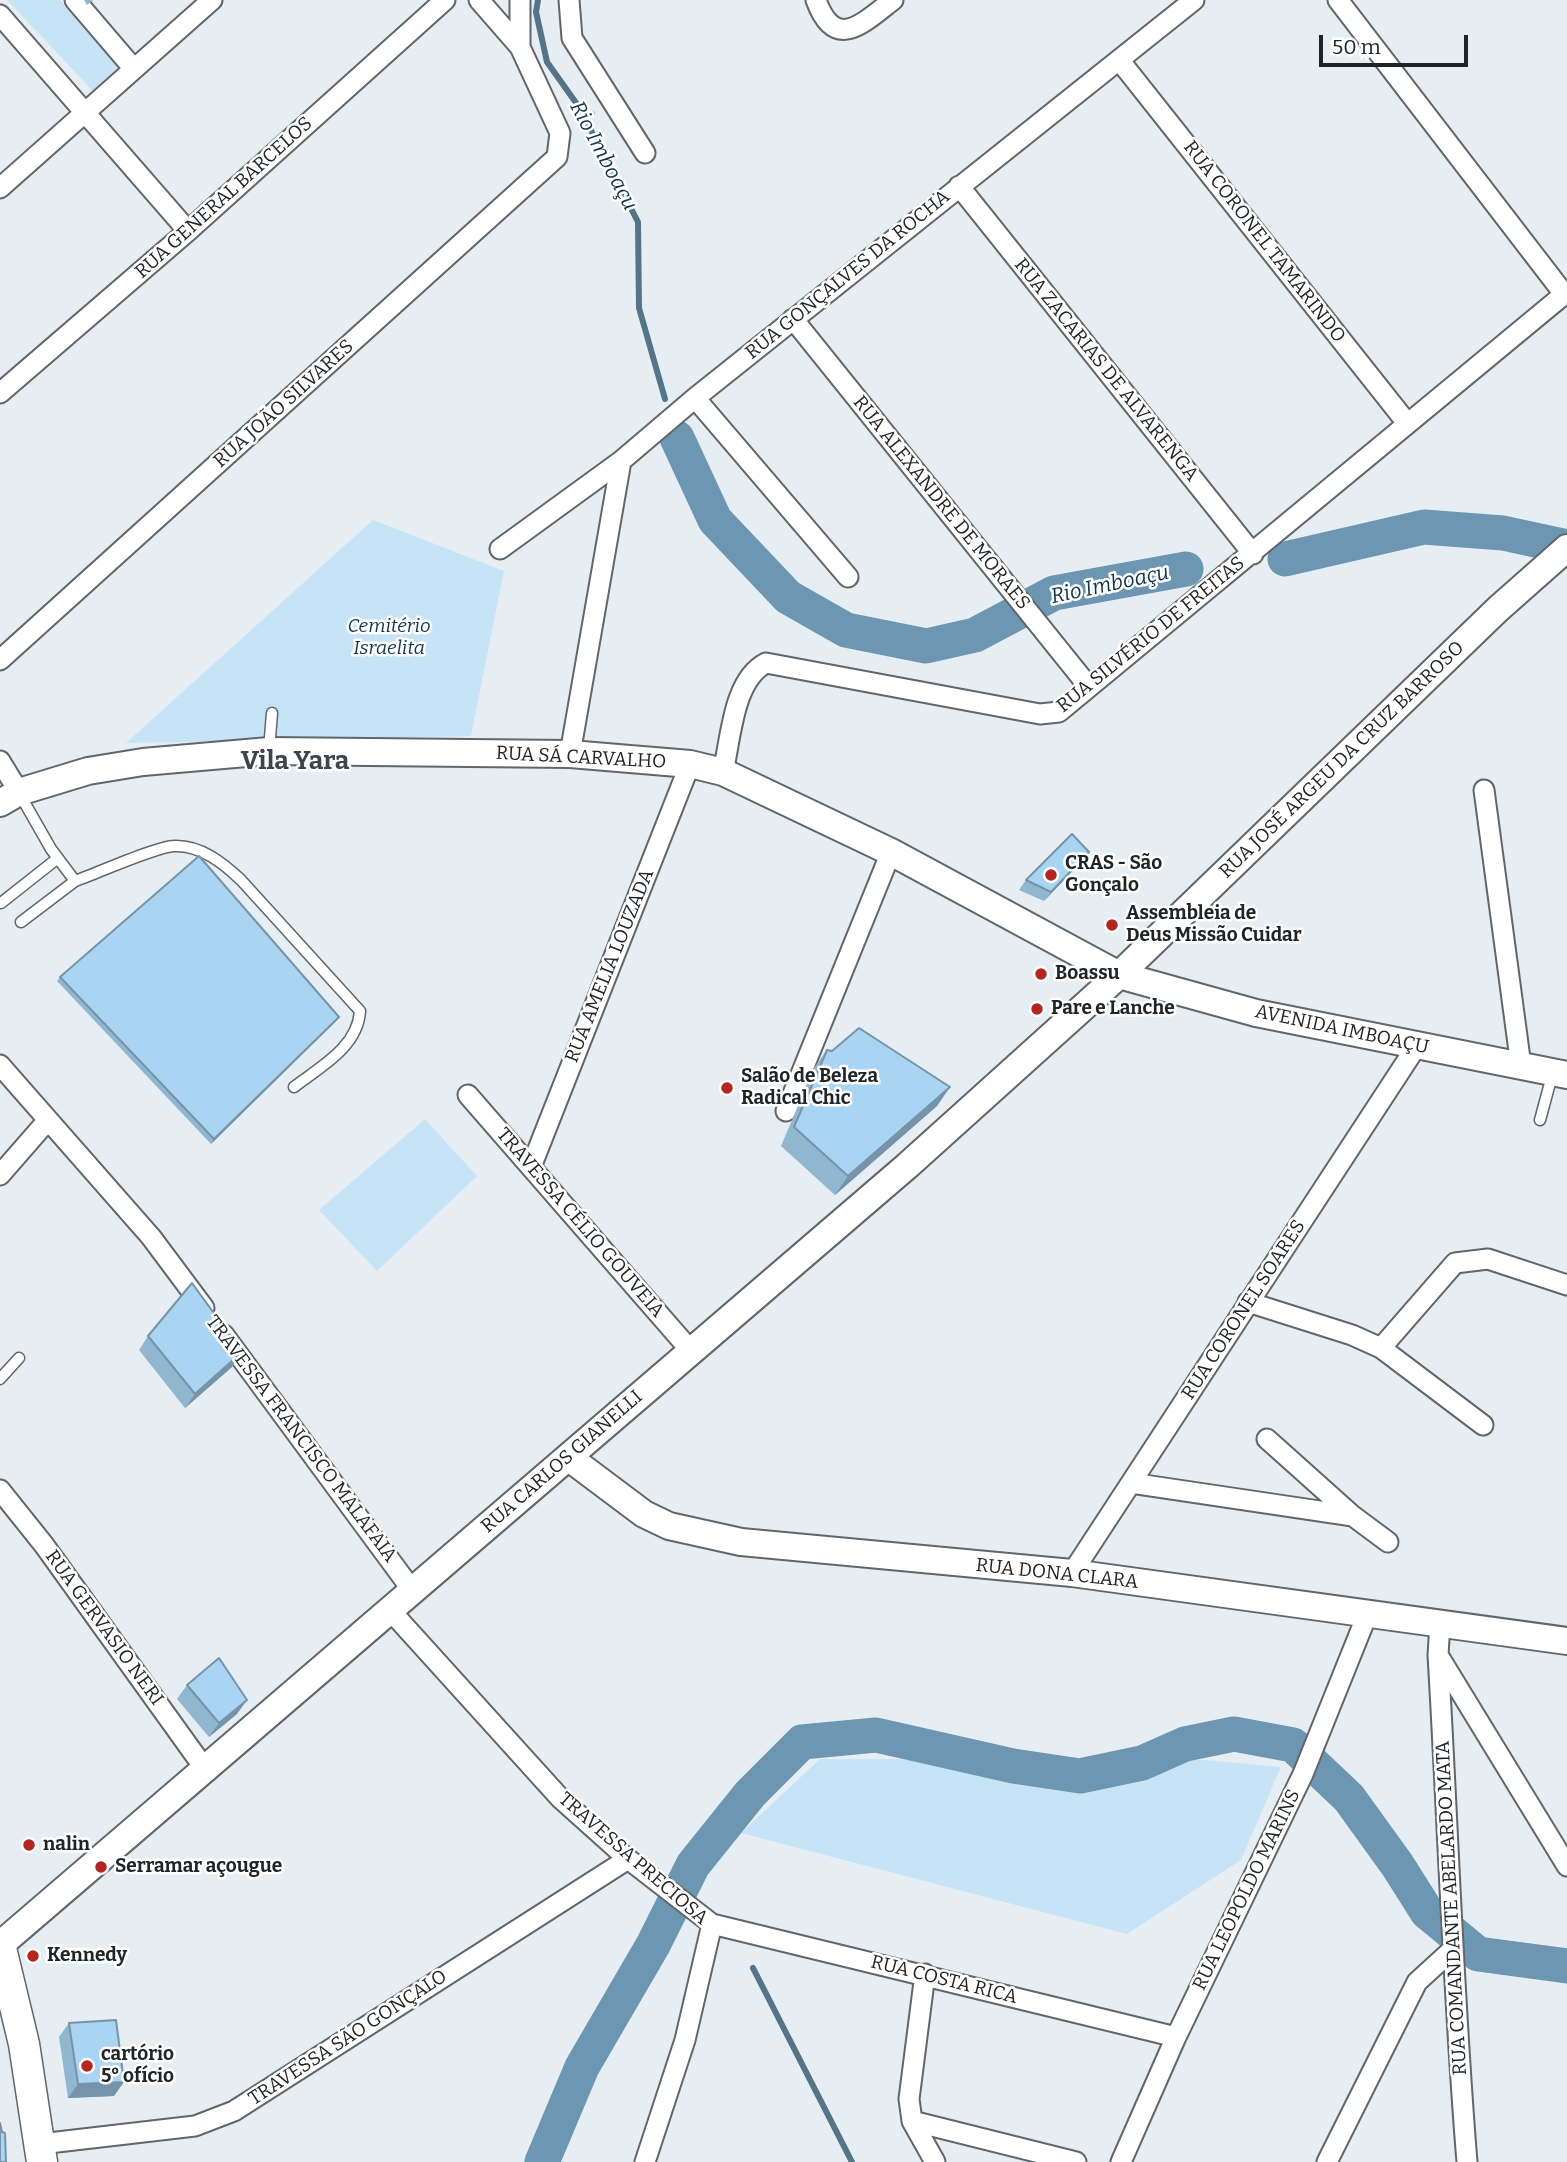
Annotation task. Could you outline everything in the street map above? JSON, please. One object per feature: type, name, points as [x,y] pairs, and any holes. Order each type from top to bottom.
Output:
[{"type":"main road","points":[[0,1945],[24,2044],[41,2153]]},
{"type":"street","points":[[75,0],[134,69]]},
{"type":"street","points":[[0,188],[212,0]]},
{"type":"street","name":"RUA GENERAL BARCELOS","points":[[0,393],[188,231],[445,0]]},
{"type":"street","points":[[479,0],[520,47],[560,138]]},
{"type":"street","points":[[520,0],[520,47]]},
{"type":"street","points":[[569,0],[572,38],[645,153]]},
{"type":"street","points":[[816,0],[823,19],[832,29],[844,30],[860,26],[893,0]]},
{"type":"street","name":"RUA GONÇALVES DA ROCHA","points":[[500,549],[621,461],[793,319],[1194,0]]},
{"type":"street","points":[[1338,0],[1566,293]]},
{"type":"street","points":[[0,15],[188,231]]},
{"type":"street","name":"RUA CORONEL TAMARINDO","points":[[1120,61],[1407,423]]},
{"type":"street","name":"RUA JOÃO SILVARES","points":[[0,660],[557,157],[560,138]]},
{"type":"street","name":"RUA ZACARIAS DE ALVARENGA","points":[[959,186],[1253,554]]},
{"type":"street","name":"RUA SILVÉRIO DE FREITAS","points":[[723,772],[743,688],[754,669],[766,663],[1048,715],[1059,712],[1566,293]]},
{"type":"street","name":"RUA ALEXANDRE DE MORAES","points":[[793,319],[1089,687]]},
{"type":"street","points":[[695,398],[848,577]]},
{"type":"street","points":[[570,754],[621,461]]},
{"type":"street","name":"RUA JOSÉ ARGEU DA CRUZ BARROSO","points":[[1119,975],[1559,555]]},
{"type":"street","name":"RUA SÁ CARVALHO","points":[[10,797],[88,771],[143,762],[269,751],[570,754],[690,764],[723,772],[891,852],[1119,975]]},
{"type":"street","points":[[0,761],[10,797]]},
{"type":"street","name":"RUA AMELIA LOUZADA","points":[[531,1167],[690,764]]},
{"type":"street","points":[[1485,790],[1521,1066]]},
{"type":"street","points":[[786,1111],[891,852]]},
{"type":"street","name":"AVENIDA IMBOAÇU","points":[[1119,975],[1256,1013],[1560,1073]]},
{"type":"street","name":"RUA CARLOS GIANELLI","points":[[0,1945],[907,1166],[1119,975]]},
{"type":"street","name":"RUA CORONEL SOARES","points":[[1072,1573],[1416,1046]]},
{"type":"street","name":"TRAVESSA FRANCISCO MALAFAIA","points":[[0,1065],[151,1237],[412,1590]]},
{"type":"street","name":"TRAVESSA CÉLIO GOUVEIA","points":[[468,1095],[691,1351]]},
{"type":"street","points":[[0,1175],[48,1120]]},
{"type":"street","points":[[1381,1348],[1455,1263],[1488,1259],[1567,1285]]},
{"type":"street","points":[[1248,1302],[1340,1330],[1381,1348],[1483,1425]]},
{"type":"street","points":[[1267,1439],[1353,1516],[1388,1542]]},
{"type":"street","name":"RUA DONA CLARA","points":[[568,1457],[644,1514],[691,1533],[741,1542],[1072,1573],[1567,1641]]},
{"type":"street","points":[[1131,1483],[1353,1516]]},
{"type":"street","name":"RUA GERVASIO NERI","points":[[0,1490],[44,1545],[205,1769]]},
{"type":"street","name":"TRAVESSA PRECIOSA","points":[[390,1609],[561,1799],[628,1859],[705,1920],[685,2040],[645,2162]]},
{"type":"street","name":"RUA LEOPOLDO MARINS","points":[[1121,2162],[1176,2037],[1303,1773],[1367,1615]]},
{"type":"street","name":"RUA COMANDANTE ABELARDO MATA","points":[[1440,1623],[1438,1655],[1451,1882],[1451,1939],[1467,2162]]},
{"type":"street","points":[[1438,1655],[1567,1866]]},
{"type":"street","name":"TRAVESSA SÃO GONÇALO","points":[[41,2153],[195,2126],[234,2111],[628,1859]]},
{"type":"street","name":"RUA COSTA RICA","points":[[705,1920],[1176,2037]]},
{"type":"street","points":[[1327,2162],[1417,1982],[1451,1939]]},
{"type":"street","points":[[925,1974],[909,2099],[912,2121],[935,2162]]},
{"type":"street","points":[[912,2121],[1076,2162]]},
{"type":"lane","points":[[269,751],[272,713]]},
{"type":"lane","points":[[10,797],[75,881]]},
{"type":"lane","points":[[21,922],[75,881],[173,846],[198,851],[220,861],[241,880],[360,1011],[357,1030],[346,1046],[294,1087]]},
{"type":"lane","points":[[1,903],[58,858]]},
{"type":"lane","points":[[1540,1120],[1560,1073]]},
{"type":"lane","points":[[0,1379],[19,1358]]},
{"type":"path","points":[[560,138],[614,101]]},
{"type":"green space","points":[[7,0],[60,0],[120,69],[93,91]]},
{"type":"green space","name":"Cemitério Israelita","points":[[373,520],[504,571],[471,736],[126,743]]},
{"type":"green space","points":[[425,1119],[477,1176],[377,1271],[319,1210]]},
{"type":"green space","points":[[820,1759],[1205,1760],[1281,1767],[1241,1860],[1127,1934],[741,1833]]},
{"type":"building","name":"CRAS - São Gonçalo","points":[[1072,834],[1089,852],[1051,892],[1026,880]]},
{"type":"building","points":[[199,856],[339,1017],[214,1139],[60,977]]},
{"type":"building","points":[[859,1028],[950,1087],[848,1176],[794,1127],[827,1050],[832,1051]]},
{"type":"building","points":[[192,1283],[242,1352],[195,1394],[148,1336]]},
{"type":"building","points":[[219,1658],[247,1700],[219,1723],[187,1685]]},
{"type":"building","points":[[116,2020],[124,2082],[78,2084],[69,2023]]},
{"type":"building","points":[[0,2123],[2,2132],[5,2133],[6,2162],[0,2162]]},
{"type":"waterway","name":"Rio Imboaçu","points":[[538,0],[536,12],[547,62],[579,107],[638,222],[639,308],[665,399]]},
{"type":"waterway","name":"Rio Imboaçu","points":[[677,438],[715,520],[788,597],[846,630],[926,646],[975,635],[1054,593],[1186,569]]},
{"type":"waterway","name":"Rio Imboaçu","points":[[1285,559],[1424,527],[1503,533],[1567,547]]},
{"type":"waterway","points":[[542,2162],[582,2067],[653,1945],[693,1865],[750,1794],[802,1742],[876,1735],[1013,1766],[1080,1776],[1142,1763],[1185,1744],[1234,1734],[1293,1745],[1349,1798],[1427,1912],[1478,1954],[1567,1966]]},
{"type":"waterway","points":[[699,1858],[706,1871]]},
{"type":"waterway","points":[[753,1968],[852,2162]]},
{"type":"place","name":"CRAS - São Gonçalo","points":[[1051,875]]},
{"type":"place","name":"Assembleia de Deus Missão Cuidar","points":[[1112,925]]},
{"type":"place","name":"Boassu","points":[[1041,974]]},
{"type":"place","name":"Pare e Lanche","points":[[1037,1009]]},
{"type":"place","name":"Salão de Beleza Radical Chic","points":[[727,1088]]},
{"type":"place","name":"nalin","points":[[29,1845]]},
{"type":"place","name":"Serramar açougue","points":[[101,1867]]},
{"type":"place","name":"Kennedy","points":[[33,1956]]},
{"type":"place","name":"cartório 5° ofício","points":[[87,2066]]},
{"type":"district","name":"Vila Yara","points":[[295,762]]}]
